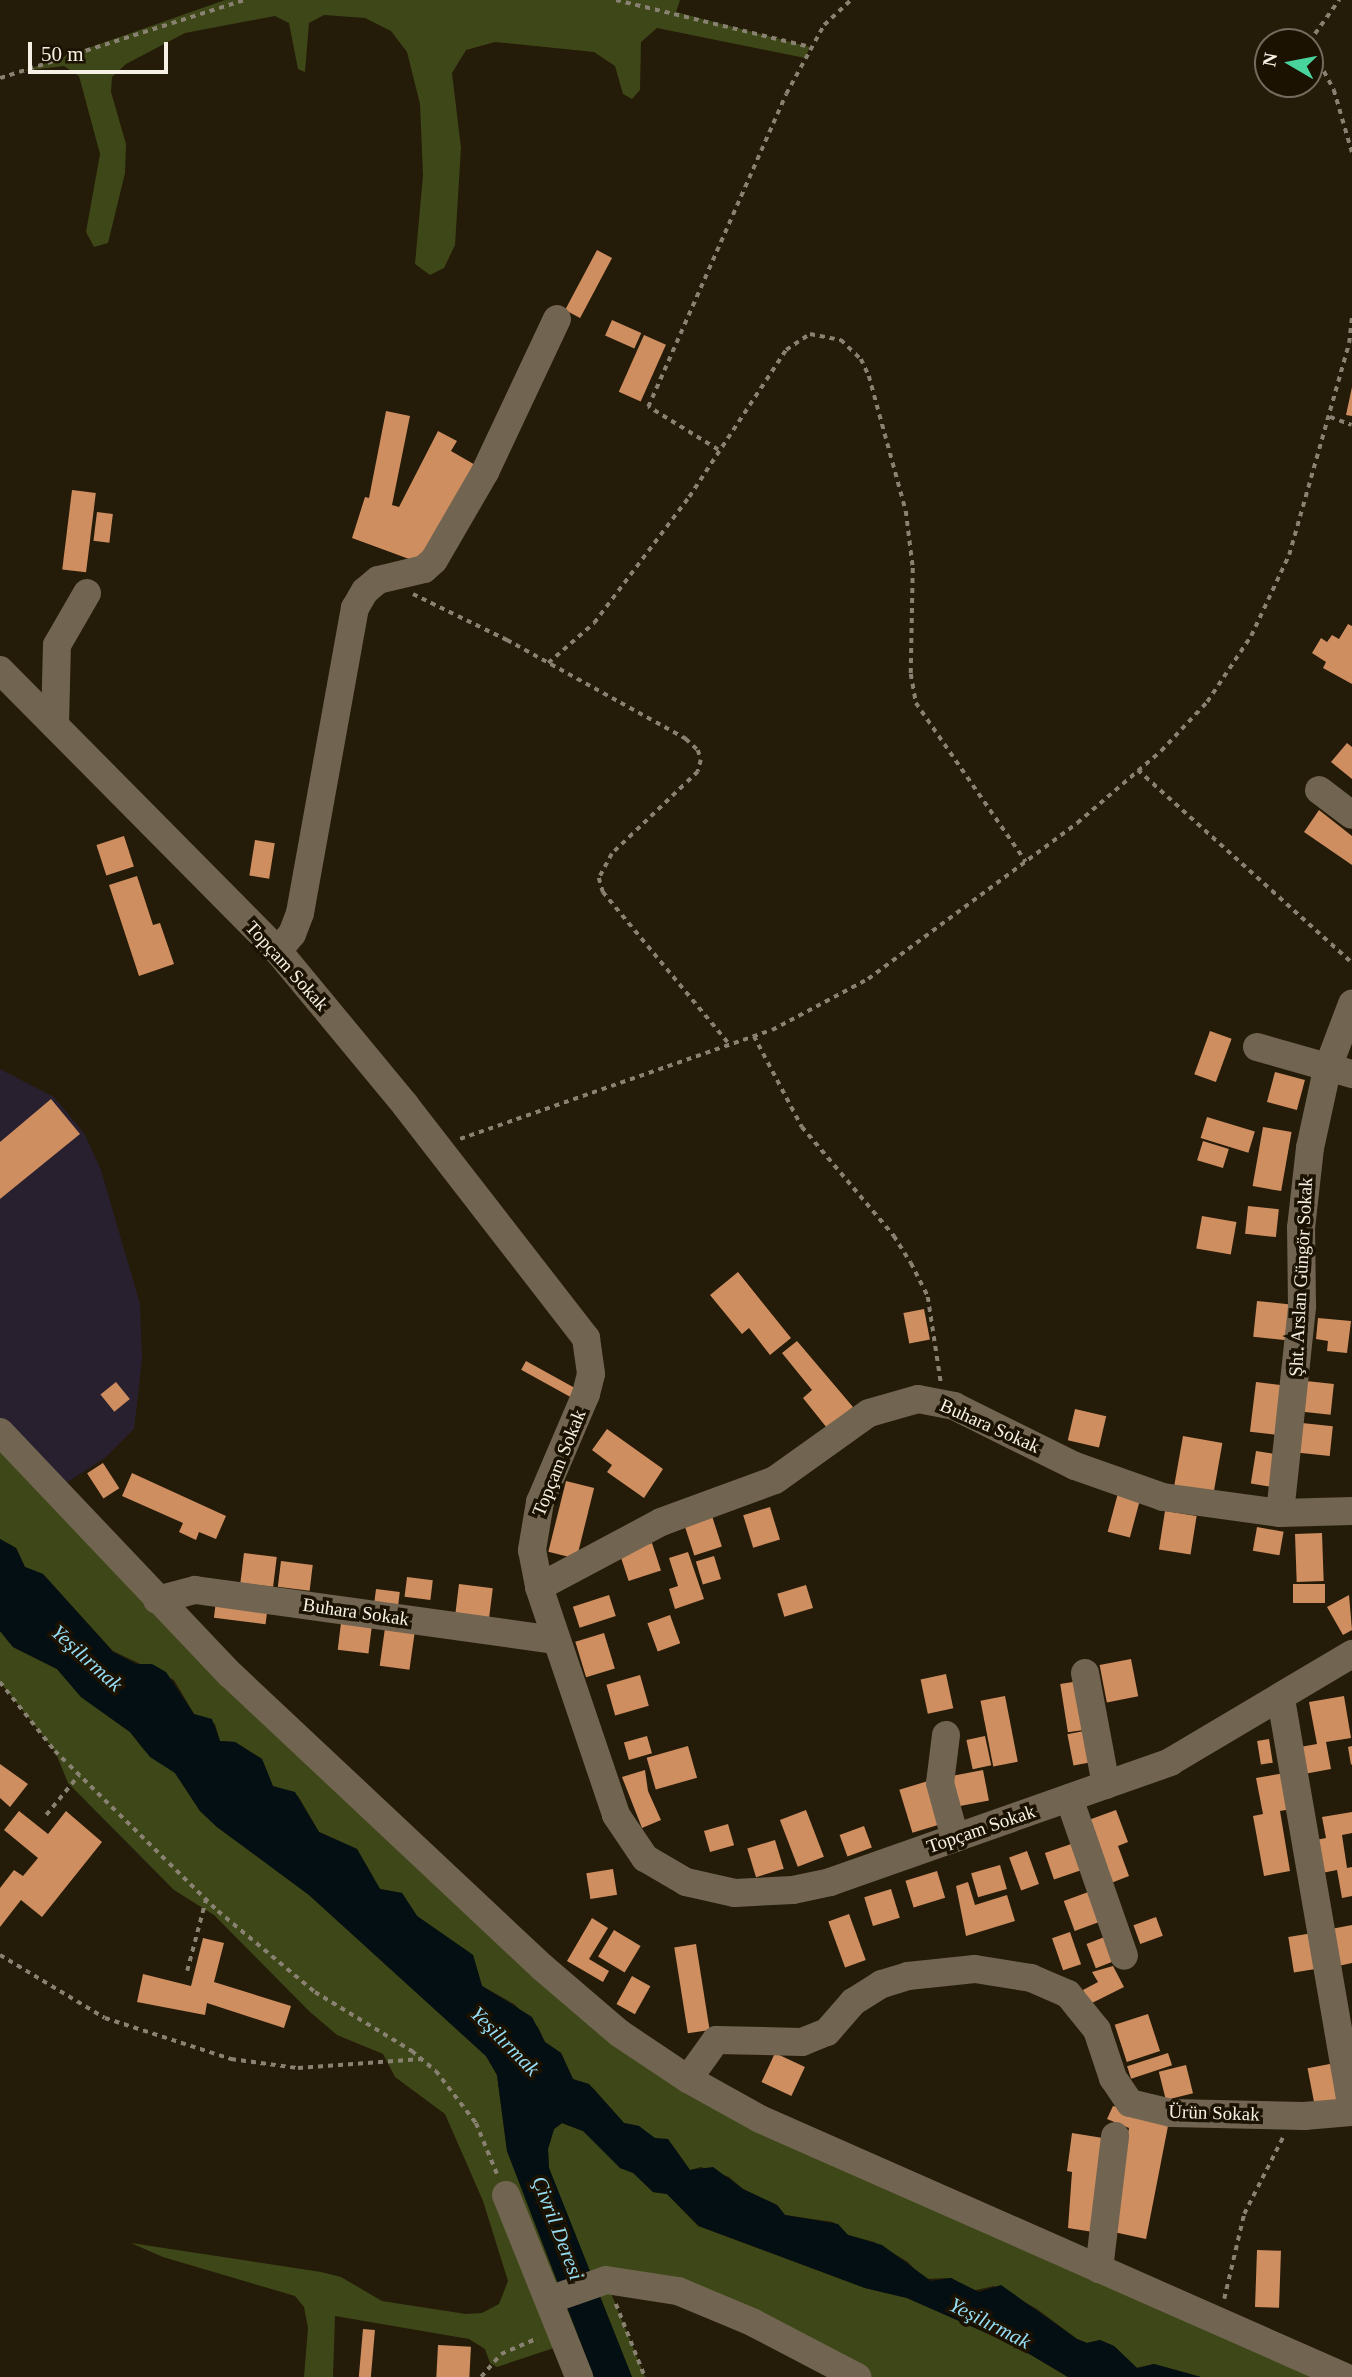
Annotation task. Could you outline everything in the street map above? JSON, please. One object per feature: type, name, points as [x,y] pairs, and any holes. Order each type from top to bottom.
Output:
[{"type":"street","points":[[278,951],[292,934],[300,913],[355,608],[365,591],[378,580],[424,569],[434,560],[485,472],[557,319]]},
{"type":"street","points":[[55,725],[57,645],[87,593]]},
{"type":"street","name":"Topçam Sokak","points":[[0,670],[278,951],[438,1146],[586,1338],[590,1353],[586,1394],[540,1502],[532,1550],[539,1587],[616,1815],[645,1858],[674,1876],[710,1890],[735,1894],[793,1891],[830,1882],[1170,1762],[1281,1699],[1352,1654]]},
{"type":"street","points":[[1319,790],[1352,816]]},
{"type":"street","name":"Şht. Arslan Güngör Sokak","points":[[1280,1513],[1301,1306],[1304,1190],[1340,1072],[1352,1004]]},
{"type":"street","points":[[1257,1047],[1340,1072]]},
{"type":"street","name":"Buhara Sokak","points":[[539,1587],[661,1522],[775,1480],[869,1413],[918,1399],[943,1402],[1131,1488],[1183,1501],[1280,1513],[1352,1511]]},
{"type":"street","points":[[0,1432],[157,1600],[542,1967],[619,2033],[688,2080],[760,2119],[1345,2377]]},
{"type":"street","name":"Buhara Sokak","points":[[157,1600],[195,1590],[556,1640]]},
{"type":"street","points":[[1085,1673],[1106,1784]]},
{"type":"street","points":[[1281,1699],[1352,2111]]},
{"type":"street","points":[[946,1735],[940,1783],[956,1838]]},
{"type":"street","points":[[1069,1798],[1124,1955]]},
{"type":"street","name":"Ürün Sokak","points":[[688,2080],[716,2040],[802,2042],[827,2032],[853,2002],[882,1984],[920,1974],[975,1969],[1031,1978],[1069,1994],[1097,2030],[1113,2078],[1130,2104],[1171,2113],[1295,2116],[1352,2111]]},
{"type":"street","points":[[1099,2269],[1115,2136]]},
{"type":"street","points":[[506,2194],[555,2297],[560,2329],[579,2377]]},
{"type":"street","points":[[555,2297],[600,2281],[640,2282],[713,2304],[857,2377]]},
{"type":"path","points":[[0,78],[245,0]]},
{"type":"path","points":[[616,0],[810,47]]},
{"type":"path","points":[[718,450],[648,407],[810,47],[824,25],[851,0]]},
{"type":"path","points":[[1321,28],[1339,0]]},
{"type":"path","points":[[1324,71],[1334,90],[1352,152]]},
{"type":"path","points":[[438,1146],[754,1037],[868,979],[1026,862],[1138,771],[1207,702],[1251,636],[1289,555],[1330,417],[1352,314]]},
{"type":"path","points":[[548,663],[594,623],[779,360],[810,334],[841,340],[861,359],[887,431],[906,510],[914,568],[911,674],[916,703],[1026,862]]},
{"type":"path","points":[[1330,417],[1352,425]]},
{"type":"path","points":[[403,574],[414,595],[548,663],[686,739],[698,750],[702,760],[698,772],[612,854],[599,878],[603,892],[730,1045]]},
{"type":"path","points":[[1138,771],[1352,963]]},
{"type":"path","points":[[754,1037],[802,1127],[894,1236],[911,1263],[928,1297],[939,1350],[943,1402]]},
{"type":"path","points":[[0,1682],[79,1775],[206,1899],[315,1992],[422,2059],[461,2098],[506,2194]]},
{"type":"path","points":[[46,1815],[79,1775]]},
{"type":"path","points":[[187,1971],[206,1899]]},
{"type":"path","points":[[0,1955],[105,2018],[231,2059],[298,2068],[422,2059]]},
{"type":"path","points":[[1220,2322],[1229,2267],[1244,2214],[1295,2116]]},
{"type":"path","points":[[600,2281],[645,2377]]},
{"type":"path","points":[[481,2377],[501,2354],[560,2329]]},
{"type":"shaded area","points":[[0,1069],[54,1097],[84,1133],[101,1170],[140,1304],[142,1359],[134,1429],[106,1457],[54,1491],[0,1432]]},
{"type":"green space","points":[[225,0],[680,0],[676,12],[810,47],[805,58],[657,28],[641,42],[640,90],[632,99],[623,94],[615,66],[594,52],[495,42],[466,50],[452,73],[461,148],[455,245],[444,268],[430,275],[415,264],[423,175],[420,104],[407,52],[391,31],[365,18],[324,15],[309,23],[305,72],[298,69],[289,23],[275,16],[185,33],[126,64],[112,77],[111,92],[126,144],[125,173],[108,243],[94,247],[86,232],[100,154],[79,76],[64,66],[23,71]]},
{"type":"green space","points":[[0,1432],[231,1675],[688,2079],[1345,2377],[1201,2377],[1154,2364],[1137,2368],[1114,2346],[1100,2340],[1087,2343],[1077,2339],[1037,2309],[994,2286],[972,2291],[951,2278],[923,2279],[908,2262],[874,2242],[848,2235],[833,2222],[785,2215],[777,2205],[743,2189],[729,2177],[701,2167],[690,2170],[672,2145],[647,2135],[639,2126],[624,2123],[593,2088],[573,2079],[561,2053],[545,2042],[538,2027],[514,2004],[482,1986],[473,1955],[417,1916],[402,1893],[380,1889],[357,1849],[319,1832],[298,1796],[273,1787],[262,1759],[235,1742],[220,1741],[215,1724],[194,1714],[174,1680],[113,1651],[43,1574],[25,1567],[16,1548],[0,1539]]},
{"type":"green space","points":[[0,1631],[13,1647],[57,1669],[81,1697],[130,1732],[145,1751],[175,1773],[200,1811],[217,1827],[309,1895],[486,2056],[497,2075],[507,2151],[594,2377],[579,2377],[566,2344],[497,2367],[490,2363],[485,2349],[469,2339],[335,2316],[333,2377],[304,2377],[308,2328],[304,2307],[295,2296],[163,2257],[131,2243],[321,2272],[341,2277],[382,2301],[466,2314],[482,2313],[499,2304],[508,2281],[483,2201],[445,2114],[395,2077],[383,2054],[337,2035],[310,2012],[214,1915],[174,1890],[68,1783],[55,1751],[0,1682]]},
{"type":"green space","points":[[562,2123],[583,2131],[612,2155],[620,2168],[633,2172],[653,2192],[667,2194],[698,2226],[865,2288],[907,2298],[1016,2346],[1068,2377],[857,2377],[752,2322],[606,2281],[645,2377],[632,2377],[549,2168],[548,2149],[554,2129]]},
{"type":"water","points":[[0,1539],[16,1548],[25,1567],[43,1574],[113,1652],[136,1664],[152,1664],[166,1672],[194,1714],[212,1719],[220,1741],[235,1742],[262,1759],[273,1786],[295,1792],[319,1832],[357,1849],[380,1889],[402,1893],[417,1916],[473,1955],[482,1986],[532,2017],[545,2042],[561,2053],[573,2079],[589,2084],[624,2123],[639,2126],[655,2138],[668,2139],[690,2170],[713,2167],[743,2189],[777,2205],[785,2215],[838,2224],[848,2235],[882,2245],[931,2281],[951,2278],[979,2292],[1001,2285],[1077,2339],[1087,2343],[1100,2340],[1114,2346],[1137,2368],[1154,2364],[1201,2377],[1068,2377],[1016,2346],[907,2298],[865,2288],[699,2226],[667,2194],[653,2192],[633,2173],[620,2168],[583,2131],[562,2123],[554,2129],[548,2149],[549,2168],[632,2377],[594,2377],[507,2151],[497,2075],[486,2056],[309,1895],[217,1827],[200,1811],[175,1773],[150,1757],[130,1732],[81,1697],[57,1669],[13,1647],[0,1631]]},
{"type":"building","points":[[597,250],[612,258],[580,318],[565,310]]},
{"type":"building","points":[[612,320],[641,333],[634,349],[605,336]]},
{"type":"building","points":[[644,335],[666,345],[641,401],[619,392]]},
{"type":"building","points":[[1352,387],[1352,416],[1346,415]]},
{"type":"building","points":[[386,411],[410,416],[392,505],[399,507],[438,431],[457,441],[451,451],[477,466],[420,563],[352,538],[365,497],[369,498]]},
{"type":"building","points":[[72,490],[96,493],[86,572],[62,569]]},
{"type":"building","points":[[97,512],[113,514],[109,543],[93,541]]},
{"type":"building","points":[[1348,624],[1352,626],[1352,684],[1323,668],[1326,662],[1312,653],[1321,638],[1327,642],[1332,635],[1339,639]]},
{"type":"building","points":[[1347,743],[1352,747],[1352,779],[1331,762]]},
{"type":"building","points":[[1319,810],[1352,836],[1352,865],[1304,832]]},
{"type":"building","points":[[124,836],[134,866],[106,875],[96,845]]},
{"type":"building","points":[[255,840],[275,843],[269,879],[249,876]]},
{"type":"building","points":[[137,876],[153,925],[160,923],[174,964],[139,976],[109,885]]},
{"type":"building","points":[[1210,1031],[1232,1039],[1216,1082],[1194,1074]]},
{"type":"building","points":[[1275,1072],[1305,1080],[1297,1110],[1267,1102]]},
{"type":"building","points":[[51,1099],[80,1134],[0,1199],[0,1142]]},
{"type":"building","points":[[1207,1117],[1255,1132],[1248,1153],[1201,1138]]},
{"type":"building","points":[[1263,1127],[1292,1132],[1281,1191],[1253,1186]]},
{"type":"building","points":[[1203,1141],[1229,1149],[1223,1168],[1197,1160]]},
{"type":"building","points":[[1248,1206],[1279,1209],[1276,1237],[1245,1234]]},
{"type":"building","points":[[1202,1216],[1236,1222],[1231,1255],[1196,1248]]},
{"type":"building","points":[[738,1272],[791,1338],[770,1355],[749,1328],[742,1334],[710,1295]]},
{"type":"building","points":[[1257,1301],[1293,1305],[1289,1341],[1253,1337]]},
{"type":"building","points":[[924,1309],[930,1339],[909,1343],[903,1313]]},
{"type":"building","points":[[1318,1318],[1351,1321],[1347,1353],[1327,1351],[1328,1341],[1316,1339]]},
{"type":"building","points":[[797,1341],[853,1407],[827,1428],[803,1398],[812,1390],[782,1353]]},
{"type":"building","points":[[526,1361],[578,1390],[574,1399],[521,1370]]},
{"type":"building","points":[[1306,1381],[1334,1384],[1331,1415],[1303,1412]]},
{"type":"building","points":[[116,1382],[130,1399],[114,1412],[100,1395]]},
{"type":"building","points":[[1256,1382],[1287,1386],[1281,1435],[1250,1432]]},
{"type":"building","points":[[1075,1409],[1106,1416],[1099,1447],[1068,1440]]},
{"type":"building","points":[[1302,1423],[1333,1426],[1330,1456],[1299,1453]]},
{"type":"building","points":[[607,1429],[663,1469],[644,1498],[607,1472],[612,1465],[592,1450]]},
{"type":"building","points":[[1183,1436],[1222,1443],[1213,1495],[1174,1488]]},
{"type":"building","points":[[1256,1451],[1280,1455],[1275,1487],[1251,1484]]},
{"type":"building","points":[[103,1463],[119,1488],[103,1499],[87,1473]]},
{"type":"building","points":[[132,1473],[226,1516],[216,1539],[199,1532],[196,1540],[179,1532],[183,1523],[122,1496]]},
{"type":"building","points":[[566,1481],[594,1488],[576,1559],[548,1552]]},
{"type":"building","points":[[1118,1493],[1140,1499],[1130,1538],[1108,1532]]},
{"type":"building","points":[[770,1507],[780,1540],[753,1548],[743,1515]]},
{"type":"building","points":[[1165,1511],[1197,1516],[1191,1555],[1159,1550]]},
{"type":"building","points":[[712,1516],[722,1546],[694,1555],[684,1525]]},
{"type":"building","points":[[1257,1527],[1284,1532],[1279,1555],[1253,1551]]},
{"type":"building","points":[[1322,1533],[1324,1581],[1297,1582],[1295,1534]]},
{"type":"building","points":[[652,1543],[661,1571],[629,1581],[620,1554]]},
{"type":"building","points":[[688,1552],[704,1599],[675,1609],[669,1589],[678,1586],[669,1558]]},
{"type":"building","points":[[244,1553],[277,1557],[273,1587],[240,1583]]},
{"type":"building","points":[[714,1556],[721,1579],[703,1585],[696,1562]]},
{"type":"building","points":[[281,1561],[313,1565],[310,1591],[278,1587]]},
{"type":"building","points":[[407,1577],[433,1580],[430,1600],[405,1597]]},
{"type":"building","points":[[459,1584],[493,1588],[489,1621],[455,1617]]},
{"type":"building","points":[[1293,1584],[1325,1584],[1325,1603],[1293,1603]]},
{"type":"building","points":[[806,1585],[813,1608],[784,1617],[777,1594]]},
{"type":"building","points":[[376,1589],[400,1592],[398,1609],[374,1606]]},
{"type":"building","points":[[609,1595],[616,1616],[580,1628],[573,1607]]},
{"type":"building","points":[[1349,1595],[1352,1630],[1343,1635],[1327,1607]]},
{"type":"building","points":[[216,1601],[268,1607],[266,1624],[214,1618]]},
{"type":"building","points":[[670,1615],[680,1643],[658,1651],[647,1623]]},
{"type":"building","points":[[341,1623],[372,1627],[368,1654],[338,1650]]},
{"type":"building","points":[[385,1628],[415,1632],[409,1670],[380,1666]]},
{"type":"building","points":[[604,1633],[615,1668],[586,1677],[575,1642]]},
{"type":"building","points":[[1131,1659],[1138,1696],[1107,1702],[1100,1665]]},
{"type":"building","points":[[946,1674],[953,1708],[928,1714],[921,1679]]},
{"type":"building","points":[[640,1675],[649,1706],[615,1715],[606,1685]]},
{"type":"building","points":[[1079,1681],[1087,1729],[1068,1732],[1060,1684]]},
{"type":"building","points":[[1005,1696],[1018,1762],[993,1767],[980,1701]]},
{"type":"building","points":[[1344,1696],[1351,1738],[1326,1742],[1331,1769],[1304,1774],[1300,1747],[1317,1744],[1309,1702]]},
{"type":"building","points":[[1089,1730],[1095,1761],[1074,1766],[1067,1734]]},
{"type":"building","points":[[647,1736],[652,1753],[629,1760],[624,1743]]},
{"type":"building","points":[[985,1736],[991,1765],[973,1769],[966,1740]]},
{"type":"building","points":[[1269,1739],[1273,1763],[1261,1765],[1257,1741]]},
{"type":"building","points":[[688,1746],[697,1778],[656,1790],[647,1758]]},
{"type":"building","points":[[1352,1746],[1352,1764],[1351,1765],[1348,1747]]},
{"type":"building","points":[[0,1764],[28,1784],[10,1807],[0,1798]]},
{"type":"building","points":[[645,1770],[648,1791],[661,1820],[642,1828],[622,1777]]},
{"type":"building","points":[[983,1770],[989,1800],[954,1807],[948,1777]]},
{"type":"building","points":[[1285,1773],[1291,1809],[1280,1811],[1290,1871],[1264,1876],[1253,1816],[1263,1814],[1256,1778]]},
{"type":"building","points":[[928,1781],[941,1824],[912,1833],[899,1790]]},
{"type":"building","points":[[806,1810],[824,1857],[798,1867],[780,1820]]},
{"type":"building","points":[[1116,1810],[1128,1842],[1118,1846],[1129,1876],[1106,1885],[1083,1822]]},
{"type":"building","points":[[19,1811],[48,1834],[66,1811],[102,1842],[42,1917],[21,1900],[0,1927],[0,1888],[14,1870],[23,1876],[38,1858],[4,1830]]},
{"type":"building","points":[[1352,1812],[1352,1833],[1342,1835],[1347,1868],[1352,1867],[1352,1896],[1342,1898],[1337,1870],[1322,1873],[1316,1840],[1326,1838],[1322,1817]]},
{"type":"building","points":[[728,1824],[734,1845],[710,1852],[704,1831]]},
{"type":"building","points":[[864,1826],[872,1848],[847,1857],[840,1835]]},
{"type":"building","points":[[775,1840],[784,1869],[756,1877],[747,1848]]},
{"type":"building","points":[[1077,1842],[1086,1868],[1054,1880],[1045,1853]]},
{"type":"building","points":[[1027,1851],[1039,1884],[1021,1890],[1009,1857]]},
{"type":"building","points":[[1000,1865],[1007,1889],[978,1897],[971,1873]]},
{"type":"building","points":[[613,1869],[617,1895],[590,1899],[586,1873]]},
{"type":"building","points":[[937,1871],[945,1898],[914,1907],[905,1881]]},
{"type":"building","points":[[968,1882],[975,1905],[1007,1895],[1015,1921],[966,1936],[956,1886]]},
{"type":"building","points":[[891,1889],[900,1918],[873,1926],[864,1897]]},
{"type":"building","points":[[1091,1891],[1102,1921],[1075,1931],[1064,1901]]},
{"type":"building","points":[[849,1914],[866,1960],[845,1968],[828,1922]]},
{"type":"building","points":[[1156,1917],[1163,1936],[1140,1944],[1133,1925]]},
{"type":"building","points":[[592,1918],[608,1928],[589,1959],[609,1971],[603,1982],[567,1961]]},
{"type":"building","points":[[1352,1925],[1352,1963],[1338,1966],[1331,1929]]},
{"type":"building","points":[[614,1930],[641,1946],[625,1973],[598,1957]]},
{"type":"building","points":[[1070,1932],[1081,1964],[1063,1970],[1052,1938]]},
{"type":"building","points":[[1313,1933],[1319,1969],[1294,1972],[1288,1937]]},
{"type":"building","points":[[1107,1936],[1116,1960],[1096,1968],[1086,1944]]},
{"type":"building","points":[[203,1938],[224,1943],[214,1982],[291,2006],[284,2028],[207,2003],[205,2015],[137,2002],[143,1974],[191,1986]]},
{"type":"building","points":[[696,1944],[710,2030],[688,2033],[674,1947]]},
{"type":"building","points":[[1113,1966],[1124,1987],[1090,2004],[1083,1990],[1098,1982],[1092,1972]]},
{"type":"building","points":[[632,1976],[650,1986],[635,2014],[616,2004]]},
{"type":"building","points":[[1148,2014],[1160,2051],[1127,2062],[1115,2025]]},
{"type":"building","points":[[775,2053],[805,2067],[791,2096],[761,2082]]},
{"type":"building","points":[[1168,2053],[1172,2065],[1131,2079],[1127,2066]]},
{"type":"building","points":[[1335,2063],[1342,2100],[1315,2106],[1308,2068]]},
{"type":"building","points":[[1186,2065],[1193,2093],[1166,2100],[1159,2072]]},
{"type":"building","points":[[1113,2106],[1169,2121],[1146,2239],[1109,2231],[1129,2128],[1107,2119]]},
{"type":"building","points":[[1072,2133],[1103,2138],[1093,2232],[1068,2228],[1072,2172],[1067,2171]]},
{"type":"building","points":[[1257,2250],[1281,2251],[1279,2308],[1255,2307]]},
{"type":"building","points":[[363,2329],[375,2330],[371,2377],[359,2377]]},
{"type":"building","points":[[438,2345],[471,2347],[469,2377],[436,2377]]},
{"type":"water label","name":"Yeşilırmak","points":[[87,1658]]},
{"type":"water label","name":"Yeşilırmak","points":[[505,2041]]},
{"type":"water label","name":"Çivril Deresi","points":[[558,2228]]},
{"type":"water label","name":"Yeşilırmak","points":[[990,2323]]}]
